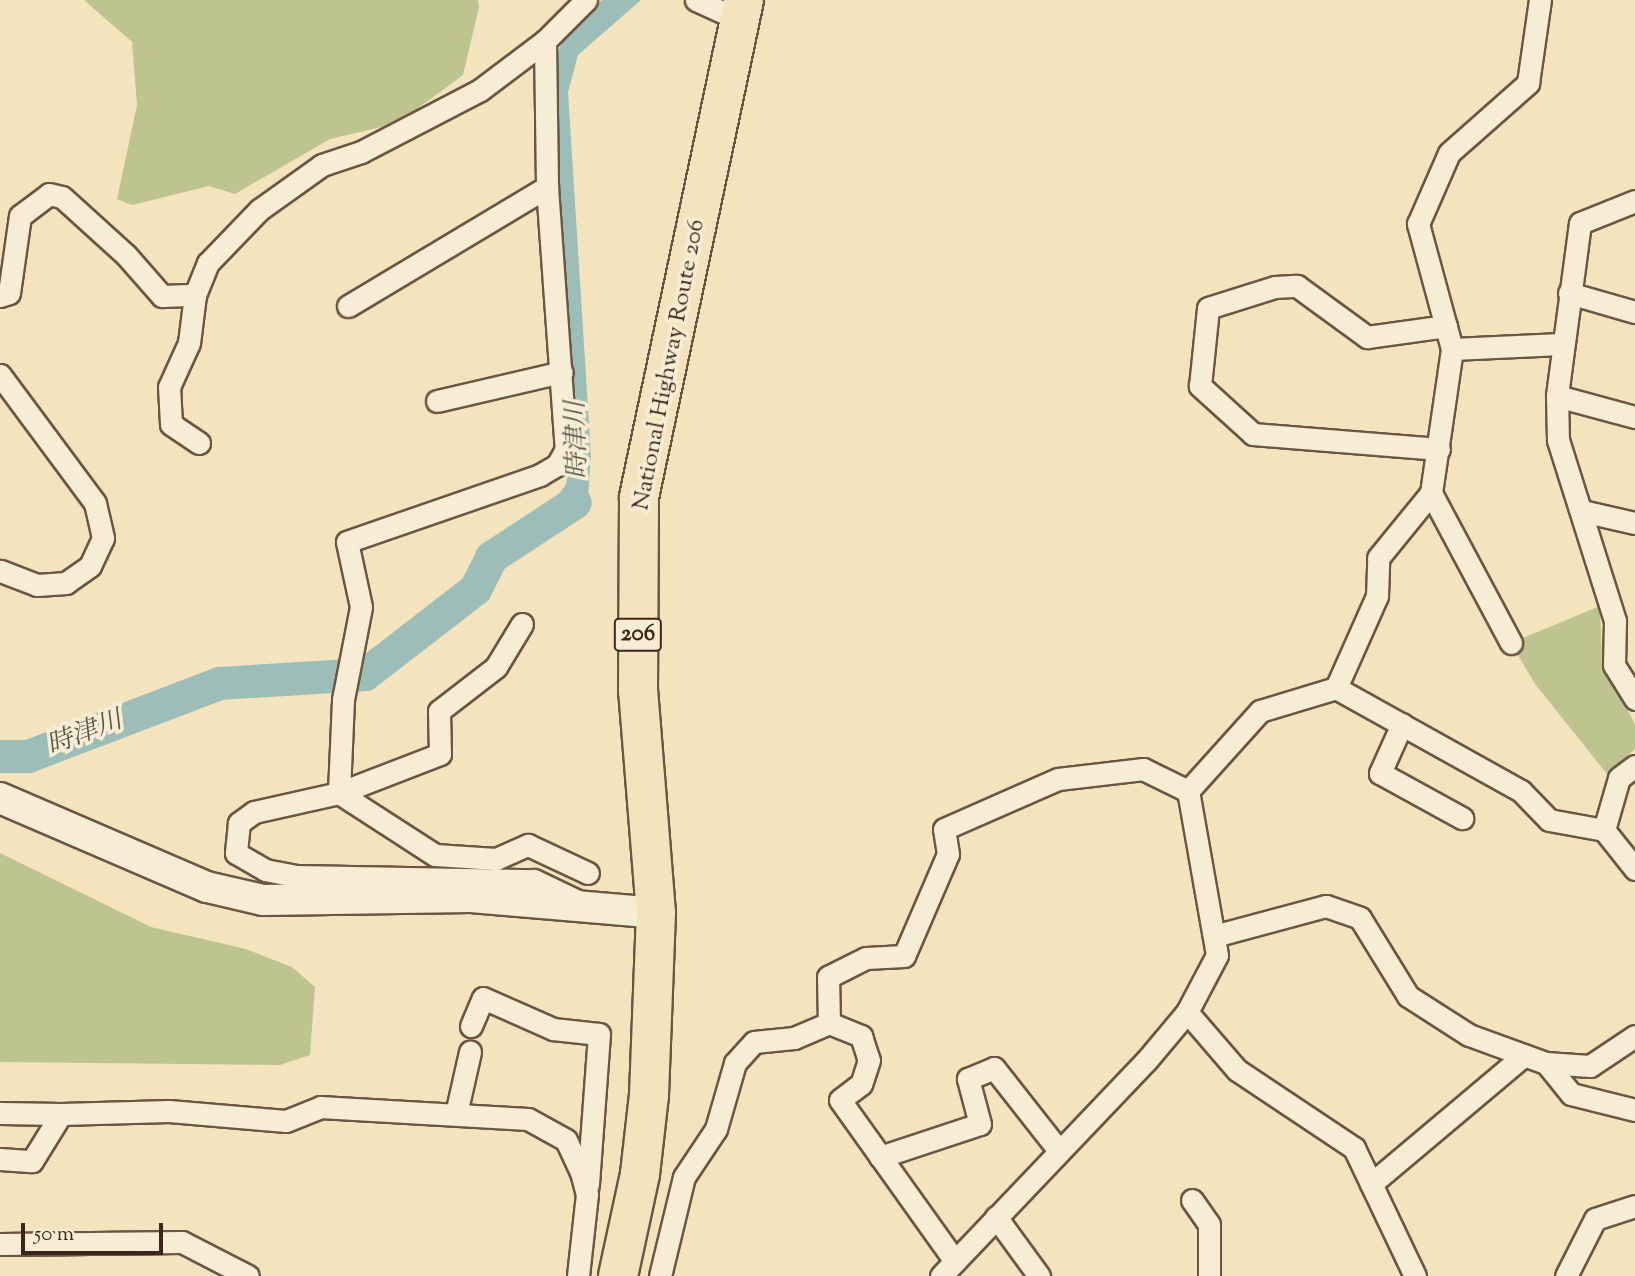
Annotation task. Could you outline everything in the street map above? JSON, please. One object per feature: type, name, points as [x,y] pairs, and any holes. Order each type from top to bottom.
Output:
[{"type":"highway","name":"National Highway Route 206","points":[[618,1276],[640,1174],[649,1095],[656,913],[638,691],[639,497],[742,10]]},
{"type":"street","points":[[199,443],[167,415],[169,387],[189,343],[195,295],[208,263],[259,210],[322,164],[361,152],[480,90],[545,41],[586,0]]},
{"type":"street","points":[[696,0],[742,10]]},
{"type":"street","points":[[1336,688],[1377,596],[1378,558],[1431,493],[1452,349],[1418,224],[1449,153],[1528,83],[1539,0]]},
{"type":"street","points":[[339,793],[342,700],[361,607],[347,542],[557,465],[569,431],[547,187],[545,41]]},
{"type":"street","points":[[348,306],[547,187]]},
{"type":"street","points":[[0,296],[9,293],[20,216],[49,194],[62,197],[126,255],[162,296],[195,295]]},
{"type":"street","points":[[1635,201],[1580,223],[1561,344],[1557,397],[1558,440],[1581,510],[1625,623],[1614,665],[1635,699]]},
{"type":"street","points":[[1438,449],[1253,434],[1200,386],[1208,308],[1275,287],[1297,286],[1367,337],[1446,326]]},
{"type":"street","points":[[1569,293],[1635,312]]},
{"type":"street","points":[[1452,349],[1561,344]]},
{"type":"street","points":[[437,401],[562,372]]},
{"type":"street","points":[[0,375],[95,503],[103,538],[90,566],[66,583],[37,585],[0,570]]},
{"type":"street","points":[[1557,397],[1635,416]]},
{"type":"street","points":[[1431,493],[1511,643]]},
{"type":"street","points":[[1581,510],[1635,523]]},
{"type":"street","points":[[523,624],[496,667],[439,711],[440,754],[339,793],[254,812],[239,823],[236,853],[265,870],[296,876],[534,880],[589,907]]},
{"type":"street","points":[[1188,791],[1260,712],[1336,688],[1521,791],[1549,820],[1604,830],[1635,869]]},
{"type":"street","points":[[1402,724],[1380,773],[1462,818]]},
{"type":"street","points":[[1604,830],[1619,778],[1635,766]]},
{"type":"street","points":[[829,1023],[828,977],[866,958],[904,956],[948,854],[944,829],[1058,779],[1143,769],[1188,791]]},
{"type":"street","points":[[660,1276],[684,1177],[716,1129],[735,1063],[754,1041],[794,1038],[829,1023],[860,1036],[869,1060],[861,1084],[840,1100],[880,1157],[948,1269],[1057,1148],[1187,1012],[1217,955],[1188,791]]},
{"type":"street","points":[[339,793],[435,855],[496,859],[528,845],[588,873]]},
{"type":"street","points":[[0,798],[207,887],[263,900],[471,897],[656,913]]},
{"type":"street","points":[[1214,936],[1326,906],[1360,918],[1408,996],[1469,1035],[1546,1063],[1590,1066],[1635,1036]]},
{"type":"street","points":[[471,1026],[483,998],[553,1029],[599,1034],[578,1276]]},
{"type":"street","points":[[1187,1012],[1237,1070],[1354,1148],[1415,1276]]},
{"type":"street","points":[[456,1114],[470,1052]]},
{"type":"street","points":[[1371,1184],[1524,1055]]},
{"type":"street","points":[[1546,1063],[1571,1094],[1635,1110]]},
{"type":"street","points":[[880,1157],[980,1124],[968,1079],[994,1068],[1057,1148]]},
{"type":"street","points":[[0,1113],[169,1111],[286,1121],[320,1107],[528,1119],[551,1130],[574,1152],[587,1194]]},
{"type":"street","points":[[0,1159],[32,1161],[61,1114]]},
{"type":"street","points":[[1192,1200],[1209,1224],[1209,1276]]},
{"type":"street","points":[[1566,1276],[1595,1219],[1635,1206]]},
{"type":"street","points":[[996,1217],[1041,1276]]},
{"type":"street","points":[[0,1244],[182,1242],[248,1276]]},
{"type":"green space","points":[[84,0],[478,0],[479,7],[463,75],[398,123],[330,139],[235,194],[209,186],[132,205],[117,199],[137,105],[132,42]]},
{"type":"green space","points":[[1600,606],[1602,664],[1635,724],[1635,749],[1607,774],[1535,684],[1511,643]]},
{"type":"green space","points":[[0,853],[151,927],[246,949],[292,967],[315,987],[310,1055],[280,1065],[0,1062]]},
{"type":"water","name":"時津川","points":[[602,0],[641,0],[578,55],[568,92],[591,455],[588,498],[580,517],[544,534],[538,525],[566,484],[575,445],[550,67],[573,21]]},
{"type":"waterway","name":"時津川","points":[[0,756],[28,756],[219,683],[365,674],[475,589],[491,557],[575,502]]}]
